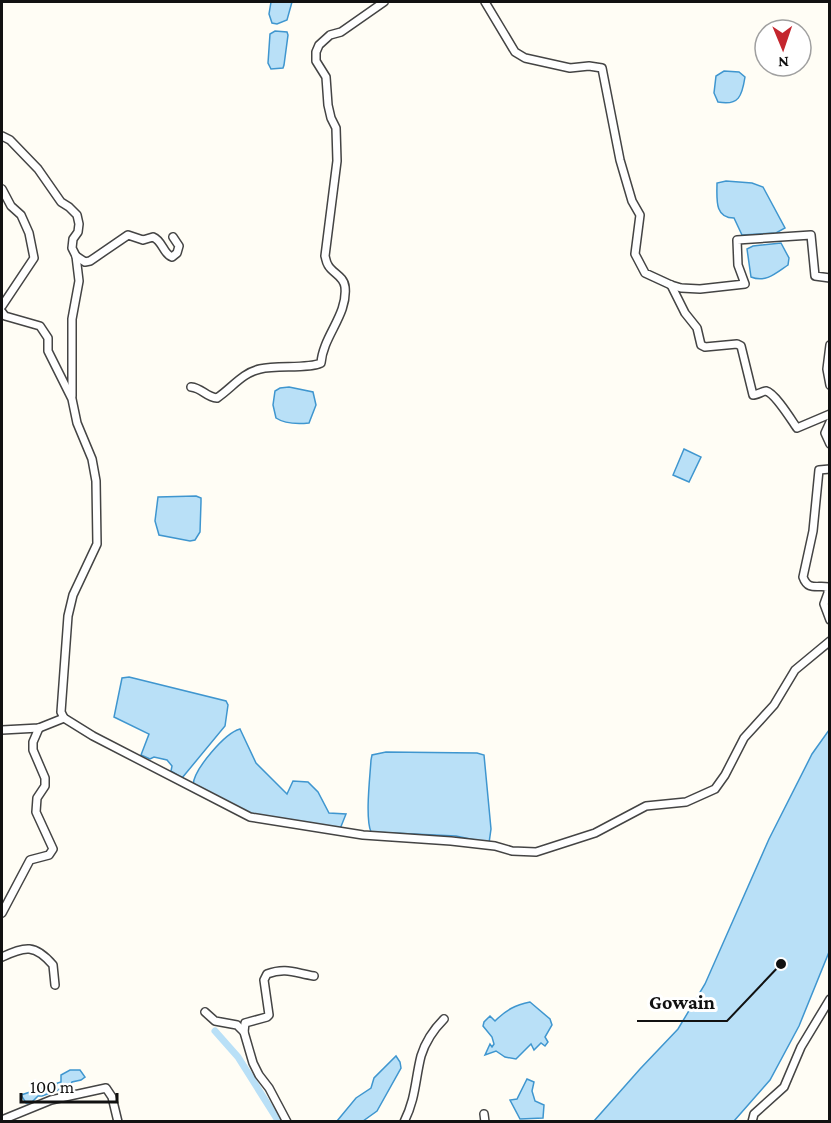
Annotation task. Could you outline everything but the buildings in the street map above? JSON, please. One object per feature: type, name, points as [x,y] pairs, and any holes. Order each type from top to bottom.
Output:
[{"type":"street","points":[[191,387],[198,388],[208,396],[217,398],[246,374],[258,369],[313,366],[321,363],[322,352],[337,323],[345,299],[345,284],[328,266],[326,256],[337,161],[336,128],[328,105],[327,77],[316,62],[316,52],[330,35],[341,32],[384,2]]},
{"type":"street","points":[[485,2],[516,52],[525,58],[570,68],[589,66],[602,69],[620,160],[632,201],[640,215],[635,254],[645,273],[671,285],[700,289],[745,284],[738,265],[737,240],[811,235],[815,276],[830,278]]},
{"type":"street","points":[[2,136],[10,140],[46,178],[62,202],[77,215],[79,224],[78,232],[73,238],[72,248],[76,256],[79,281],[72,319],[72,399],[77,423],[92,459],[96,481],[97,544],[73,595],[68,616],[61,712],[64,718],[76,723],[93,736],[250,817],[363,835],[451,841],[495,846],[512,851],[536,852],[595,833],[646,806],[686,802],[714,789],[725,775],[744,738],[774,705],[795,670],[830,641]]},
{"type":"street","points":[[2,189],[11,206],[21,215],[29,233],[34,258],[2,306]]},
{"type":"street","points":[[76,256],[85,262],[90,261],[128,235],[143,240],[157,238],[167,254],[172,257],[177,253],[178,246],[173,237]]},
{"type":"street","points":[[671,285],[685,313],[697,328],[701,345],[705,347],[737,344],[741,346],[753,395],[769,393],[783,407],[797,428],[830,414]]},
{"type":"street","points":[[2,312],[4,316],[40,326],[48,338],[48,351],[72,399]]},
{"type":"street","points":[[830,345],[827,369],[830,386]]},
{"type":"street","points":[[830,422],[825,433],[830,444]]},
{"type":"street","points":[[830,469],[819,470],[813,531],[803,577],[805,583],[810,586],[828,587],[824,604],[830,620]]},
{"type":"street","points":[[2,730],[39,728],[64,718]]},
{"type":"street","points":[[2,914],[30,860],[49,855],[53,849],[36,812],[36,804],[45,786],[45,778],[33,750],[33,742],[39,728]]},
{"type":"street","points":[[2,957],[22,948],[35,950],[53,965],[55,985]]},
{"type":"street","points":[[287,1122],[253,1063],[244,1032],[245,1023],[269,1015],[264,980],[267,974],[282,969],[300,975],[314,976]]},
{"type":"street","points":[[752,1122],[754,1114],[784,1087],[801,1047],[830,999]]},
{"type":"street","points":[[205,1012],[215,1021],[237,1025],[244,1032]]},
{"type":"street","points":[[404,1122],[415,1094],[422,1054],[433,1032],[444,1019]]},
{"type":"street","points":[[2,1120],[51,1100],[106,1088],[112,1097],[118,1122]]},
{"type":"water","points":[[271,2],[292,2],[287,20],[277,24],[272,23],[269,14]]},
{"type":"water","points":[[275,31],[287,32],[288,35],[283,68],[271,69],[268,63],[270,34]]},
{"type":"water","points":[[724,71],[739,72],[745,77],[738,98],[725,103],[718,102],[714,93],[716,76]]},
{"type":"water","points":[[726,181],[752,183],[763,187],[785,228],[776,233],[742,235],[734,218],[723,215],[718,206],[717,183]]},
{"type":"water","points":[[781,243],[789,258],[788,265],[766,278],[751,277],[747,249],[753,246]]},
{"type":"water","points":[[289,387],[313,392],[316,405],[309,423],[288,422],[276,418],[273,405],[275,391]]},
{"type":"water","points":[[684,449],[701,457],[689,482],[673,475]]},
{"type":"water","points":[[196,496],[201,498],[201,502],[200,532],[195,540],[159,535],[155,521],[158,497]]},
{"type":"water","points":[[129,677],[226,701],[228,705],[225,726],[182,778],[171,771],[172,766],[167,760],[154,757],[150,759],[141,755],[149,734],[114,717],[122,678]]},
{"type":"water","points":[[240,729],[256,763],[287,794],[293,781],[308,782],[318,792],[329,813],[346,814],[340,829],[248,814],[193,785],[199,770],[211,752],[226,737]]},
{"type":"water","points":[[829,730],[829,952],[799,1026],[770,1080],[734,1121],[594,1121],[678,1029],[705,984],[769,839],[812,754]]},
{"type":"water","points":[[386,752],[484,755],[491,829],[489,843],[456,836],[371,832],[368,808],[371,760],[372,755]]},
{"type":"water","points":[[530,1002],[550,1019],[552,1025],[545,1037],[548,1042],[545,1046],[541,1043],[534,1050],[531,1044],[516,1059],[505,1057],[496,1051],[485,1055],[490,1044],[492,1047],[494,1044],[492,1037],[483,1026],[484,1022],[490,1016],[495,1021],[511,1008]]},
{"type":"water","points":[[396,1056],[401,1068],[377,1111],[363,1121],[337,1121],[356,1098],[371,1088],[374,1078]]},
{"type":"water","points":[[70,1070],[80,1070],[85,1077],[72,1082],[70,1086],[38,1096],[31,1103],[26,1103],[21,1095],[61,1082],[61,1075]]},
{"type":"water","points":[[527,1079],[534,1082],[532,1091],[535,1101],[544,1105],[543,1118],[520,1119],[510,1100],[517,1099]]},
{"type":"waterway","points":[[215,1031],[238,1057],[279,1122]]},
{"type":"place","name":"Gowain","points":[[781,964]]}]
